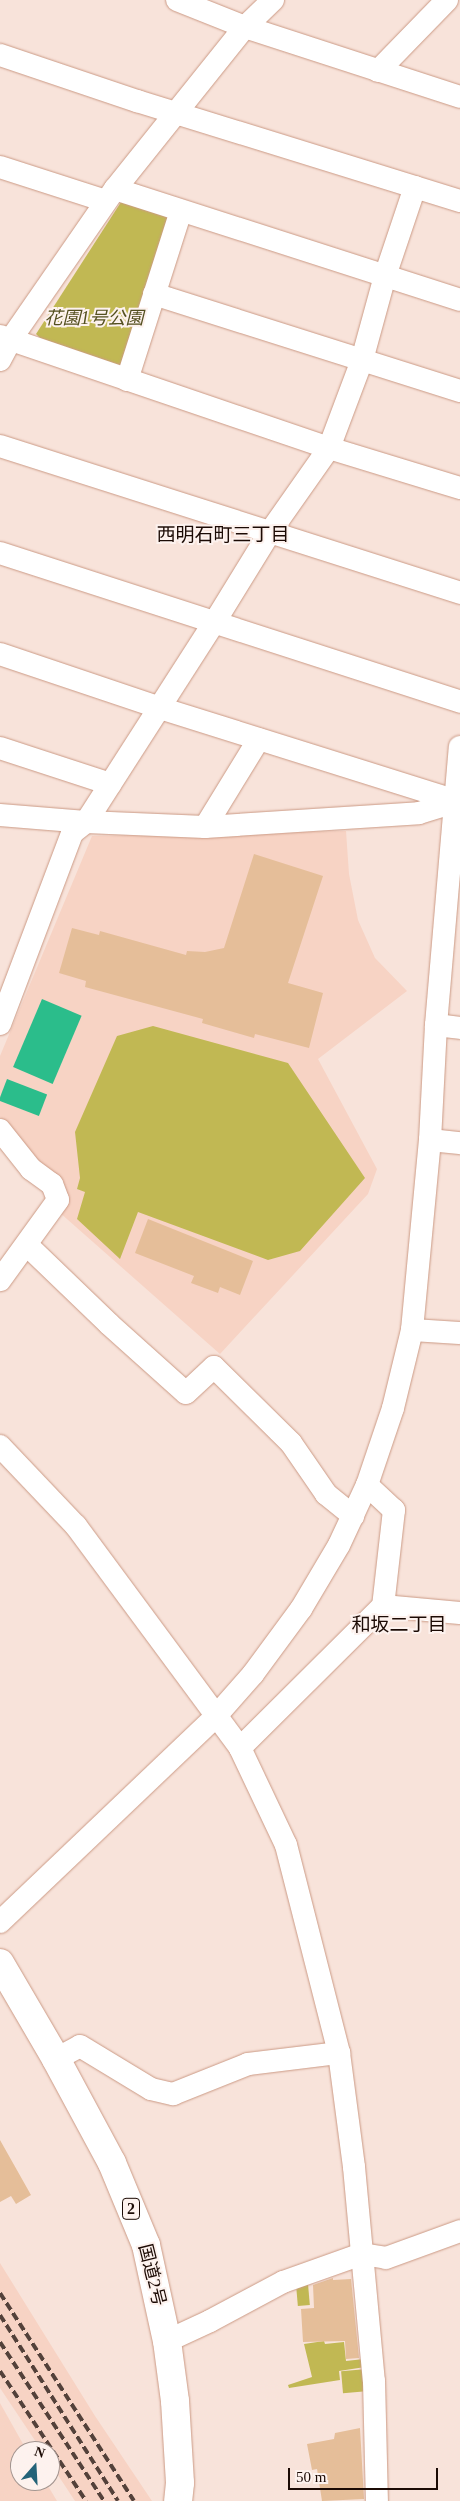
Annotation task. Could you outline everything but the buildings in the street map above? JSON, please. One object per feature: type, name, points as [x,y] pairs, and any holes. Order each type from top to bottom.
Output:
[{"type":"highway","name":"国道2号","points":[[0,1963],[56,2059],[112,2163],[146,2245],[167,2341],[176,2401],[179,2492]]},
{"type":"street","points":[[177,0],[245,27],[460,97]]},
{"type":"street","points":[[0,360],[6,338],[110,195],[245,27],[273,0]]},
{"type":"street","points":[[378,71],[447,0]]},
{"type":"street","points":[[0,55],[460,202]]},
{"type":"street","points":[[0,167],[181,211],[460,300]]},
{"type":"street","points":[[0,1024],[72,833],[86,822],[270,532],[329,448],[362,360],[385,276],[415,187]]},
{"type":"street","points":[[126,380],[181,211]]},
{"type":"street","points":[[154,294],[460,391]]},
{"type":"street","points":[[6,338],[329,448],[460,488]]},
{"type":"street","points":[[0,446],[460,593]]},
{"type":"street","points":[[0,553],[460,702]]},
{"type":"street","points":[[0,654],[160,708],[458,802]]},
{"type":"street","points":[[205,827],[258,739]]},
{"type":"street","points":[[0,1922],[216,1716],[254,1674],[301,1609],[339,1545],[368,1485],[393,1408],[412,1330],[430,1140],[436,1025],[452,911],[460,747]]},
{"type":"street","points":[[0,748],[110,784]]},
{"type":"street","points":[[0,815],[86,822],[205,827],[419,813],[458,802]]},
{"type":"street","points":[[436,1025],[460,1028]]},
{"type":"street","points":[[0,1130],[31,1169],[52,1184],[58,1200],[0,1280]]},
{"type":"street","points":[[430,1140],[460,1143]]},
{"type":"street","points":[[27,1245],[109,1324],[186,1393],[214,1367],[291,1443],[326,1494],[353,1516]]},
{"type":"street","points":[[412,1330],[460,1333]]},
{"type":"street","points":[[0,1446],[76,1526],[240,1748],[286,1844],[340,2053],[374,2381],[377,2501]]},
{"type":"street","points":[[240,1748],[383,1606],[394,1510],[368,1485]]},
{"type":"street","points":[[383,1606],[460,1613]]},
{"type":"street","points":[[56,2059],[80,2046],[151,2089],[173,2094],[248,2064],[340,2053]]},
{"type":"street","points":[[167,2341],[238,2307],[283,2282],[362,2254],[386,2258],[460,2231]]},
{"type":"shaded area","points":[[346,831],[349,874],[358,920],[375,958],[407,991],[318,1059],[377,1169],[368,1194],[220,1354],[59,1212],[68,1202],[63,1180],[36,1160],[0,1117],[0,1056],[92,836]]},
{"type":"shaded area","points":[[42,999],[82,1016],[53,1084],[13,1067]]},
{"type":"shaded area","points":[[7,1079],[47,1094],[39,1116],[0,1101]]},
{"type":"shaded area","points":[[0,2263],[95,2416],[152,2501],[75,2501],[60,2478],[60,2441],[35,2441],[0,2388]]},
{"type":"shaded area","points":[[0,2403],[21,2441],[10,2441],[10,2491],[51,2491],[57,2501],[0,2501]]},
{"type":"green space","name":"花園1号公園","points":[[121,202],[172,216],[119,370],[45,343],[36,334]]},
{"type":"green space","points":[[153,1026],[288,1063],[365,1178],[300,1251],[268,1260],[138,1212],[120,1259],[77,1219],[85,1192],[77,1189],[80,1178],[75,1132],[117,1036]]},
{"type":"green space","points":[[308,2284],[310,2305],[298,2306],[296,2285]]},
{"type":"green space","points":[[324,2341],[325,2344],[344,2342],[346,2361],[364,2359],[365,2367],[339,2371],[340,2380],[289,2388],[288,2385],[312,2377],[304,2344]]},
{"type":"green space","points":[[367,2369],[369,2391],[343,2393],[341,2371]]},
{"type":"railway","points":[[0,2293],[134,2501]]},
{"type":"railway","points":[[0,2315],[118,2501]]},
{"type":"railway","points":[[0,2342],[104,2501]]},
{"type":"railway","points":[[0,2371],[86,2501]]},
{"type":"district","name":"西明石町三丁目","points":[[223,535]]},
{"type":"district","name":"和坂二丁目","points":[[399,1625]]}]
